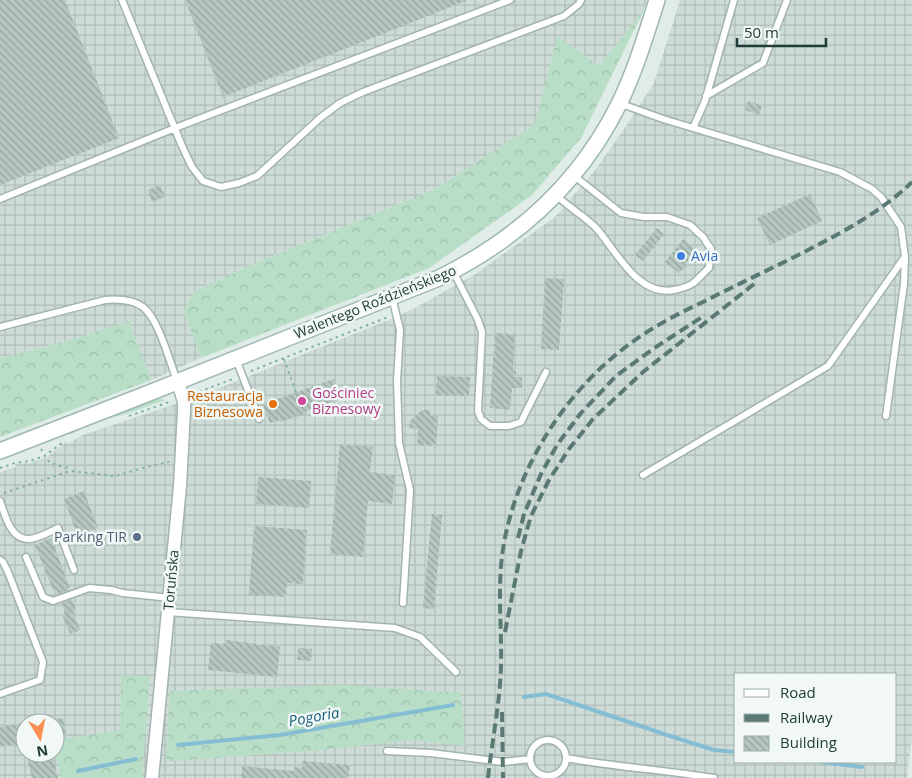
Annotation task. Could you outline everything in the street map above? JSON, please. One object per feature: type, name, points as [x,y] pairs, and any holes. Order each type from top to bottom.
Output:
[{"type":"street","name":"Walentego Roździeńskiego","points":[[0,451],[236,359],[394,304],[472,261],[504,240],[533,217],[556,195],[600,137],[619,103],[635,67],[657,0]]},
{"type":"street","name":"Toruńska","points":[[152,778],[182,463],[184,405],[178,382]]},
{"type":"lane","points":[[122,0],[192,167],[203,181],[221,186],[239,183],[256,176],[320,118],[340,103],[363,92],[564,16],[579,4],[581,0]]},
{"type":"lane","points":[[0,199],[175,128],[510,0]]},
{"type":"lane","points":[[693,128],[706,96],[734,0]]},
{"type":"lane","points":[[706,96],[763,63],[787,0]]},
{"type":"lane","points":[[619,103],[663,120],[840,172],[872,188],[881,197],[901,227],[905,257],[904,284],[886,416]]},
{"type":"lane","points":[[556,195],[596,228],[629,272],[647,286],[665,292],[677,290],[691,285],[709,268],[711,249],[703,237],[690,225],[667,217],[644,217],[621,213],[573,175]]},
{"type":"lane","points":[[644,475],[828,366],[905,257]]},
{"type":"lane","points":[[453,271],[478,320],[482,332],[478,412],[481,419],[490,426],[509,426],[521,422],[546,372]]},
{"type":"lane","points":[[0,327],[104,300],[134,302],[151,314],[157,325],[178,382]]},
{"type":"lane","points":[[394,304],[400,330],[397,381],[399,443],[410,490],[403,603]]},
{"type":"lane","points":[[236,359],[259,419]]},
{"type":"lane","points":[[0,501],[12,530],[19,537],[29,540],[58,528],[74,570]]},
{"type":"lane","points":[[26,558],[43,597],[53,601],[89,588],[170,598]]},
{"type":"lane","points":[[0,560],[8,572],[43,662],[40,680],[0,694]]},
{"type":"lane","points":[[168,612],[394,628],[420,638],[456,672]]},
{"type":"lane","points":[[547,740],[558,743],[565,752],[566,758],[562,768],[554,775],[548,776],[534,770],[530,759],[532,748],[541,741],[547,740]]},
{"type":"lane","points":[[387,751],[430,753],[503,762],[530,759]]},
{"type":"lane","points":[[566,758],[714,778]]},
{"type":"path","points":[[196,394],[390,316],[394,304]]},
{"type":"path","points":[[283,358],[296,392]]},
{"type":"path","points":[[0,468],[44,456],[68,439]]},
{"type":"path","points":[[41,449],[50,463],[68,468],[70,471]]},
{"type":"path","points":[[0,494],[70,471],[115,476],[154,465],[172,462],[182,463]]},
{"type":"shaded area","points":[[0,0],[647,0],[644,10],[599,66],[557,37],[535,124],[437,188],[251,265],[194,291],[184,312],[201,358],[151,380],[129,322],[74,339],[0,358]]},
{"type":"shaded area","points":[[680,0],[912,0],[912,737],[907,778],[0,778],[0,472],[16,467],[15,464],[30,463],[47,457],[66,442],[69,444],[80,436],[199,396],[415,308],[474,275],[555,217],[596,169],[654,83]]},
{"type":"green space","points":[[644,10],[581,138],[532,195],[429,268],[201,358],[184,312],[194,291],[251,265],[437,188],[535,124],[557,36],[599,66]]},
{"type":"green space","points":[[129,321],[151,380],[0,437],[0,358],[74,339]]},
{"type":"green space","points":[[158,398],[165,400],[86,426],[70,435],[69,433],[74,430]]},
{"type":"green space","points":[[121,675],[150,676],[142,778],[62,778],[58,763],[65,763],[65,738],[120,730]]},
{"type":"green space","points":[[345,685],[461,693],[465,746],[415,740],[311,751],[171,761],[166,759],[170,691]]},
{"type":"building","points":[[0,0],[65,0],[119,138],[0,185]]},
{"type":"building","points":[[185,0],[466,0],[466,1],[223,97]]},
{"type":"building","points":[[748,101],[762,106],[759,115],[745,110]]},
{"type":"building","points":[[160,185],[165,197],[152,202],[148,190]]},
{"type":"building","points":[[810,194],[822,221],[770,245],[757,218]]},
{"type":"building","points":[[657,228],[664,234],[643,261],[635,255]]},
{"type":"building","points":[[683,239],[697,251],[679,273],[665,262]]},
{"type":"building","points":[[545,278],[564,279],[559,350],[541,349]]},
{"type":"building","points":[[495,333],[515,334],[513,371],[516,371],[516,377],[522,377],[522,388],[512,388],[510,410],[490,408]]},
{"type":"building","points":[[437,376],[470,377],[469,396],[436,395]]},
{"type":"building","name":"Gościniec Biznesowy","points":[[334,379],[341,399],[281,422],[280,420],[270,423],[263,404]]},
{"type":"building","points":[[422,410],[430,410],[430,416],[438,416],[436,446],[417,445],[418,429],[409,428],[410,421]]},
{"type":"building","points":[[340,444],[373,447],[370,472],[395,475],[392,504],[368,501],[363,557],[330,554]]},
{"type":"building","points":[[258,477],[311,481],[309,508],[256,504]]},
{"type":"building","points":[[84,491],[98,528],[78,536],[64,499]]},
{"type":"building","points":[[432,514],[442,515],[434,609],[423,608]]},
{"type":"building","points":[[254,526],[307,530],[303,584],[287,583],[286,597],[249,595]]},
{"type":"building","points":[[51,538],[70,588],[58,594],[56,589],[53,590],[35,545]]},
{"type":"building","points":[[72,599],[76,610],[73,612],[80,630],[70,634],[62,615],[65,614],[62,603]]},
{"type":"building","points":[[226,640],[280,647],[277,677],[208,670],[211,643],[226,644]]},
{"type":"building","points":[[298,648],[312,649],[311,661],[297,660]]},
{"type":"building","points":[[15,725],[15,745],[0,747],[0,727]]},
{"type":"building","points":[[302,761],[350,765],[348,778],[294,778],[295,767],[302,768]]},
{"type":"building","points":[[28,763],[54,763],[58,778],[32,778]]},
{"type":"building","points":[[242,766],[294,771],[294,778],[241,778]]},
{"type":"waterway","name":"Pogoria","points":[[524,697],[546,694],[714,750],[734,752]]},
{"type":"waterway","name":"Pogoria","points":[[178,745],[280,735],[453,705]]},
{"type":"waterway","name":"Pogoria","points":[[78,771],[136,759]]},
{"type":"waterway","name":"Pogoria","points":[[829,763],[862,767]]},
{"type":"railway","points":[[488,778],[500,680],[500,593],[503,549],[509,520],[518,492],[530,464],[561,413],[580,389],[601,368],[642,335],[682,312],[795,257],[849,228],[876,211],[912,182]]},
{"type":"railway","points":[[505,632],[521,551],[531,516],[549,480],[569,449],[593,419],[643,372],[754,284]]},
{"type":"railway","points":[[518,538],[524,514],[541,474],[557,445],[581,413],[616,376],[705,315]]},
{"type":"railway","points":[[502,712],[503,778]]},
{"type":"place","name":"Avia","points":[[681,256]]},
{"type":"place","name":"Gościniec Biznesowy","points":[[302,401]]},
{"type":"place","name":"Restauracja Biznesowa","points":[[273,404]]},
{"type":"place","name":"Parking TIR","points":[[137,537]]}]
